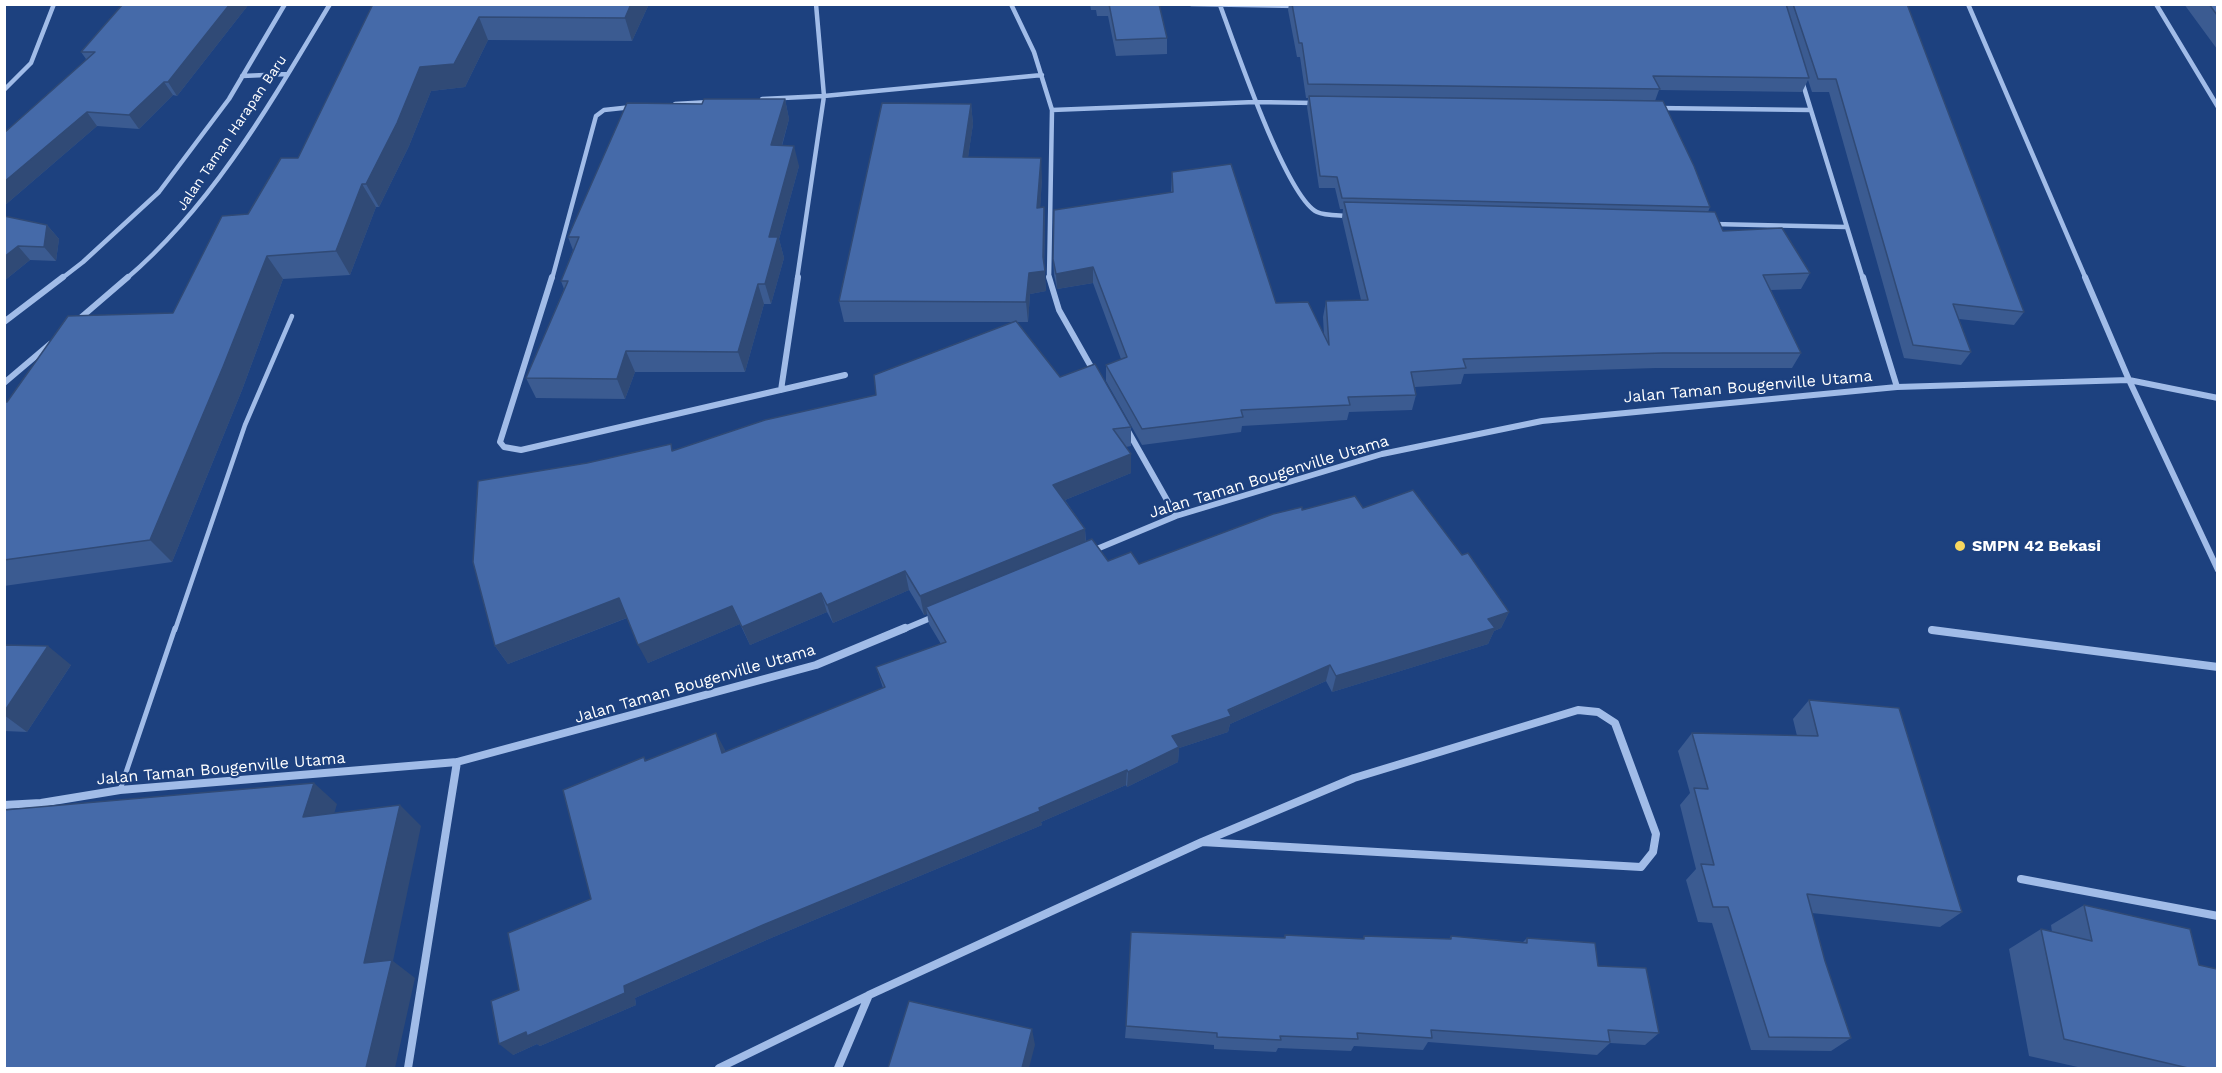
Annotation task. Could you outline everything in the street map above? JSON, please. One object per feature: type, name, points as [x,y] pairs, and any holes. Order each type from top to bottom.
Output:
[{"type":"street","points":[[4,90],[31,63],[54,4]]},
{"type":"street","name":"Jalan Taman Harapan Baru","points":[[4,321],[83,262],[159,192],[205,133],[285,4]]},
{"type":"street","name":"Jalan Taman Harapan Baru","points":[[74,323],[153,256],[191,216],[288,74],[330,4]]},
{"type":"street","points":[[781,390],[824,96],[816,4]]},
{"type":"street","points":[[1011,4],[1042,75],[1052,110],[1049,281],[1059,310],[1100,382]]},
{"type":"street","points":[[1191,4],[1304,6]]},
{"type":"street","points":[[1968,4],[2129,380],[2217,570]]},
{"type":"street","points":[[2156,4],[2215,100],[2217,107]]},
{"type":"street","points":[[1220,5],[1255,102],[1302,200],[1318,213],[1357,216]]},
{"type":"street","points":[[242,76],[288,74]]},
{"type":"street","points":[[755,100],[824,96],[1042,75]]},
{"type":"street","points":[[1801,77],[1897,387]]},
{"type":"street","points":[[663,105],[720,102]]},
{"type":"street","points":[[1052,110],[1255,102],[1326,103]]},
{"type":"street","points":[[640,106],[610,108],[599,112],[596,116],[563,244],[500,442],[504,447],[521,450],[845,375]]},
{"type":"street","points":[[1657,108],[1810,110]]},
{"type":"street","points":[[1703,224],[1846,227]]},
{"type":"street","points":[[4,383],[57,338]]},
{"type":"street","name":"Jalan Taman Bougenville Utama","points":[[1089,552],[1176,516],[1382,454],[1542,421],[1897,387],[2129,380],[2217,398]]},
{"type":"street","points":[[1123,423],[1176,516]]},
{"type":"street","name":"Jalan Taman Bougenville Utama","points":[[4,805],[41,803],[120,790],[457,762],[816,665],[936,616]]},
{"type":"street","points":[[1932,630],[2217,668]]},
{"type":"street","points":[[719,1068],[869,995],[1202,842],[1354,778],[1578,710],[1592,710],[1607,715],[1615,723],[1658,845],[1641,867],[1202,842]]},
{"type":"street","points":[[408,1068],[457,762]]},
{"type":"street","points":[[2021,879],[2217,916]]},
{"type":"street","points":[[838,1068],[869,995]]},
{"type":"lane","points":[[120,790],[245,425],[292,316]]},
{"type":"building","points":[[123,4],[230,4],[168,82],[164,82],[129,115],[87,112],[4,182],[4,133],[95,52],[81,52]]},
{"type":"building","points":[[373,4],[631,4],[625,18],[479,17],[454,64],[420,67],[397,123],[366,184],[362,184],[336,251],[267,256],[150,540],[4,560],[4,402],[7,402],[68,316],[173,313],[222,216],[248,214],[281,158],[298,158]]},
{"type":"building","points":[[1109,4],[1159,4],[1167,38],[1116,40]]},
{"type":"building","points":[[1292,4],[1786,4],[1809,78],[1653,76],[1660,89],[1308,84],[1302,43],[1299,43]]},
{"type":"building","points":[[1793,4],[1907,4],[2024,312],[1953,304],[1971,352],[1913,345],[1836,79],[1818,79]]},
{"type":"building","points":[[2209,4],[2217,4],[2217,15]]},
{"type":"building","points":[[1309,96],[1663,101],[1694,166],[1710,207],[1342,198],[1337,177],[1320,176]]},
{"type":"building","points":[[704,99],[785,99],[771,145],[794,146],[769,237],[778,237],[765,284],[758,284],[738,352],[626,351],[617,379],[526,378],[568,281],[561,281],[579,237],[568,237],[627,103],[702,104]]},
{"type":"building","points":[[882,103],[971,104],[963,157],[1041,158],[1037,208],[1044,207],[1045,271],[1029,273],[1026,302],[839,301]]},
{"type":"building","points":[[1231,164],[1276,303],[1308,302],[1329,345],[1326,301],[1368,300],[1344,202],[1715,212],[1723,231],[1782,228],[1810,273],[1763,275],[1801,353],[1663,353],[1463,359],[1466,368],[1411,372],[1416,395],[1348,397],[1350,405],[1241,410],[1243,417],[1142,429],[1106,365],[1127,357],[1093,267],[1056,274],[1053,259],[1054,210],[1173,192],[1172,172]]},
{"type":"building","points":[[4,216],[47,225],[44,247],[18,246],[4,257]]},
{"type":"building","points":[[1016,321],[1060,377],[1095,364],[1131,427],[1113,429],[1131,454],[1053,485],[1085,529],[920,596],[905,571],[827,605],[821,593],[742,627],[732,606],[638,645],[619,598],[495,646],[473,562],[478,481],[587,463],[671,444],[672,451],[765,420],[876,395],[874,375]]},
{"type":"building","points":[[1413,490],[1462,555],[1468,553],[1509,612],[1488,619],[1495,628],[1336,676],[1330,665],[1228,710],[1231,716],[1172,736],[1179,747],[1128,772],[1127,770],[1039,808],[1040,811],[763,925],[624,986],[625,993],[527,1036],[526,1032],[499,1044],[491,1001],[519,990],[508,933],[591,899],[563,790],[644,757],[645,761],[716,733],[722,753],[885,687],[876,667],[946,642],[926,607],[1092,539],[1108,561],[1131,552],[1139,564],[1273,514],[1302,507],[1302,510],[1355,496],[1363,508]]},
{"type":"building","points":[[4,645],[48,646],[4,712]]},
{"type":"building","points":[[1809,700],[1899,708],[1962,912],[1807,894],[1825,961],[1851,1038],[1769,1037],[1728,907],[1713,907],[1701,864],[1714,865],[1694,788],[1708,789],[1692,733],[1818,736]]},
{"type":"building","points":[[314,783],[303,817],[400,805],[364,963],[392,960],[366,1068],[4,1068],[4,810]]},
{"type":"building","points":[[2084,905],[2190,929],[2199,965],[2217,969],[2217,1068],[2188,1068],[2064,1039],[2041,929],[2092,941]]},
{"type":"building","points":[[1131,932],[1364,939],[1364,936],[1451,939],[1451,936],[1527,943],[1527,938],[1595,943],[1598,966],[1646,968],[1659,1033],[1608,1030],[1610,1042],[1431,1030],[1432,1038],[1357,1033],[1358,1039],[1280,1036],[1281,1040],[1217,1037],[1217,1033],[1126,1026]]},
{"type":"building","points":[[909,1001],[1032,1029],[1022,1068],[888,1068]]},
{"type":"place","name":"SMPN 42 Bekasi","points":[[1960,546]]}]
